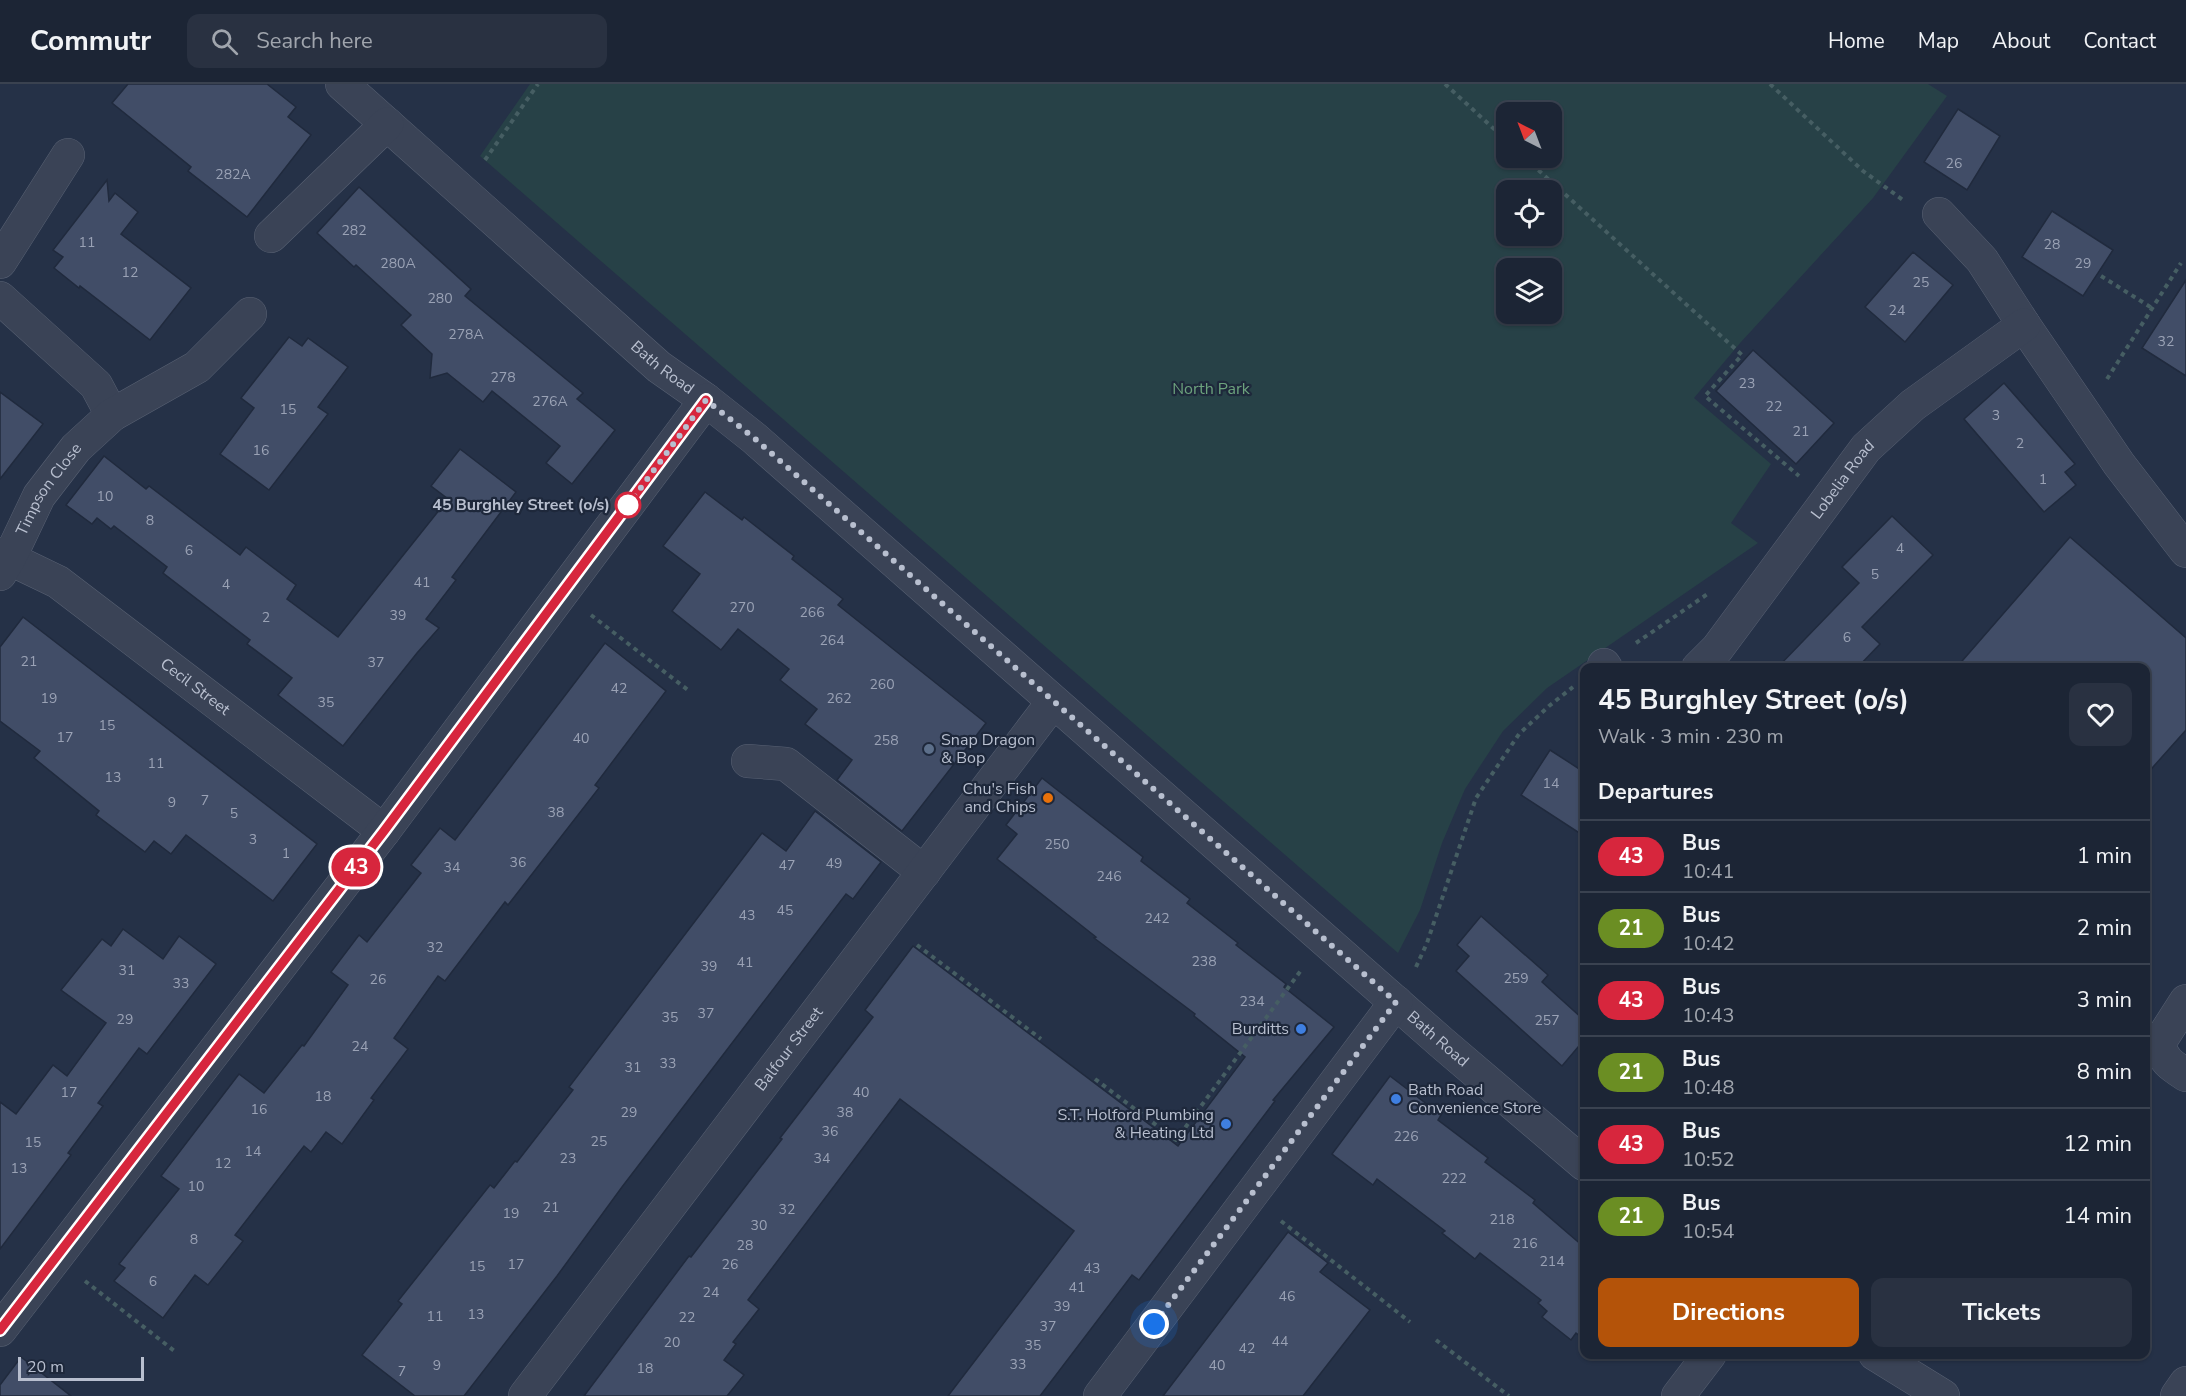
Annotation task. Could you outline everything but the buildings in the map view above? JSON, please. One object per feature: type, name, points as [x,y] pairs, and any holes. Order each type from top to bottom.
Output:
[{"type":"street","name":"Bath Road","points":[[342,84],[659,367],[706,400],[763,446],[1580,1161]]},
{"type":"street","points":[[270,236],[387,124]]},
{"type":"street","points":[[0,262],[68,155]]},
{"type":"street","points":[[1939,214],[1982,260],[2119,464],[2186,551]]},
{"type":"street","points":[[0,298],[96,385],[112,415]]},
{"type":"street","name":"Timpson Close","points":[[3,562],[39,496],[76,448],[112,415],[197,367],[250,314]]},
{"type":"street","name":"Lobelia Road","points":[[1703,663],[1724,640],[1780,568],[1866,448],[1913,405],[2024,325]]},
{"type":"street","points":[[0,1330],[384,831],[706,400]]},
{"type":"street","name":"Cecil Street","points":[[3,562],[58,582],[384,831]]},
{"type":"street","name":"Balfour Street","points":[[525,1396],[1053,702]]},
{"type":"street","points":[[748,761],[786,764],[924,872]]},
{"type":"street","points":[[2186,1001],[2159,1042],[2162,1056],[2186,1076]]},
{"type":"street","points":[[1100,1396],[1396,1002]]},
{"type":"street","points":[[1678,1396],[1706,1359]]},
{"type":"street","points":[[1883,1359],[1943,1396]]},
{"type":"street","points":[[2177,1396],[2186,1383]]},
{"type":"path","points":[[462,192],[538,84]]},
{"type":"path","points":[[1445,84],[1496,131]]},
{"type":"path","points":[[1770,84],[1863,171],[1920,212],[1939,214]]},
{"type":"path","points":[[1536,168],[1742,356],[1705,396],[1827,500]]},
{"type":"path","points":[[2085,413],[2181,264]]},
{"type":"path","points":[[2101,276],[2152,308]]},
{"type":"path","points":[[1610,663],[1717,587]]},
{"type":"path","points":[[563,594],[688,690]]},
{"type":"path","points":[[1396,1002],[1425,948],[1476,798],[1519,734],[1549,706],[1580,684]]},
{"type":"path","points":[[886,922],[1041,1039]]},
{"type":"path","points":[[1095,1079],[1176,1140],[1324,938]]},
{"type":"path","points":[[1250,1198],[1410,1322]]},
{"type":"path","points":[[55,1258],[177,1353]]},
{"type":"path","points":[[1436,1340],[1509,1396]]},
{"type":"green space","name":"North Park","points":[[530,84],[1928,84],[1947,96],[1873,198],[1741,342],[1694,398],[1771,464],[1731,523],[1758,543],[1583,663],[1580,663],[1580,665],[1547,688],[1503,731],[1465,789],[1442,843],[1420,910],[1398,953],[480,156]]},
{"type":"bus line","name":"43","points":[[0,1330],[384,831],[706,400]]},
{"type":"place","name":"45 Burghley Street (o/s)","points":[[628,505]]},
{"type":"place","name":"Snap Dragon & Bop","points":[[929,749]]},
{"type":"place","name":"Chu's Fish and Chips","points":[[1048,798]]},
{"type":"place","name":"Burditts","points":[[1301,1029]]},
{"type":"place","name":"Bath Road Convenience Store","points":[[1396,1099]]},
{"type":"place","name":"S.T. Holford Plumbing & Heating Ltd","points":[[1226,1124]]},
{"type":"route","points":[[628,505],[706,400],[754,438],[1396,1002],[1154,1324]]}]
